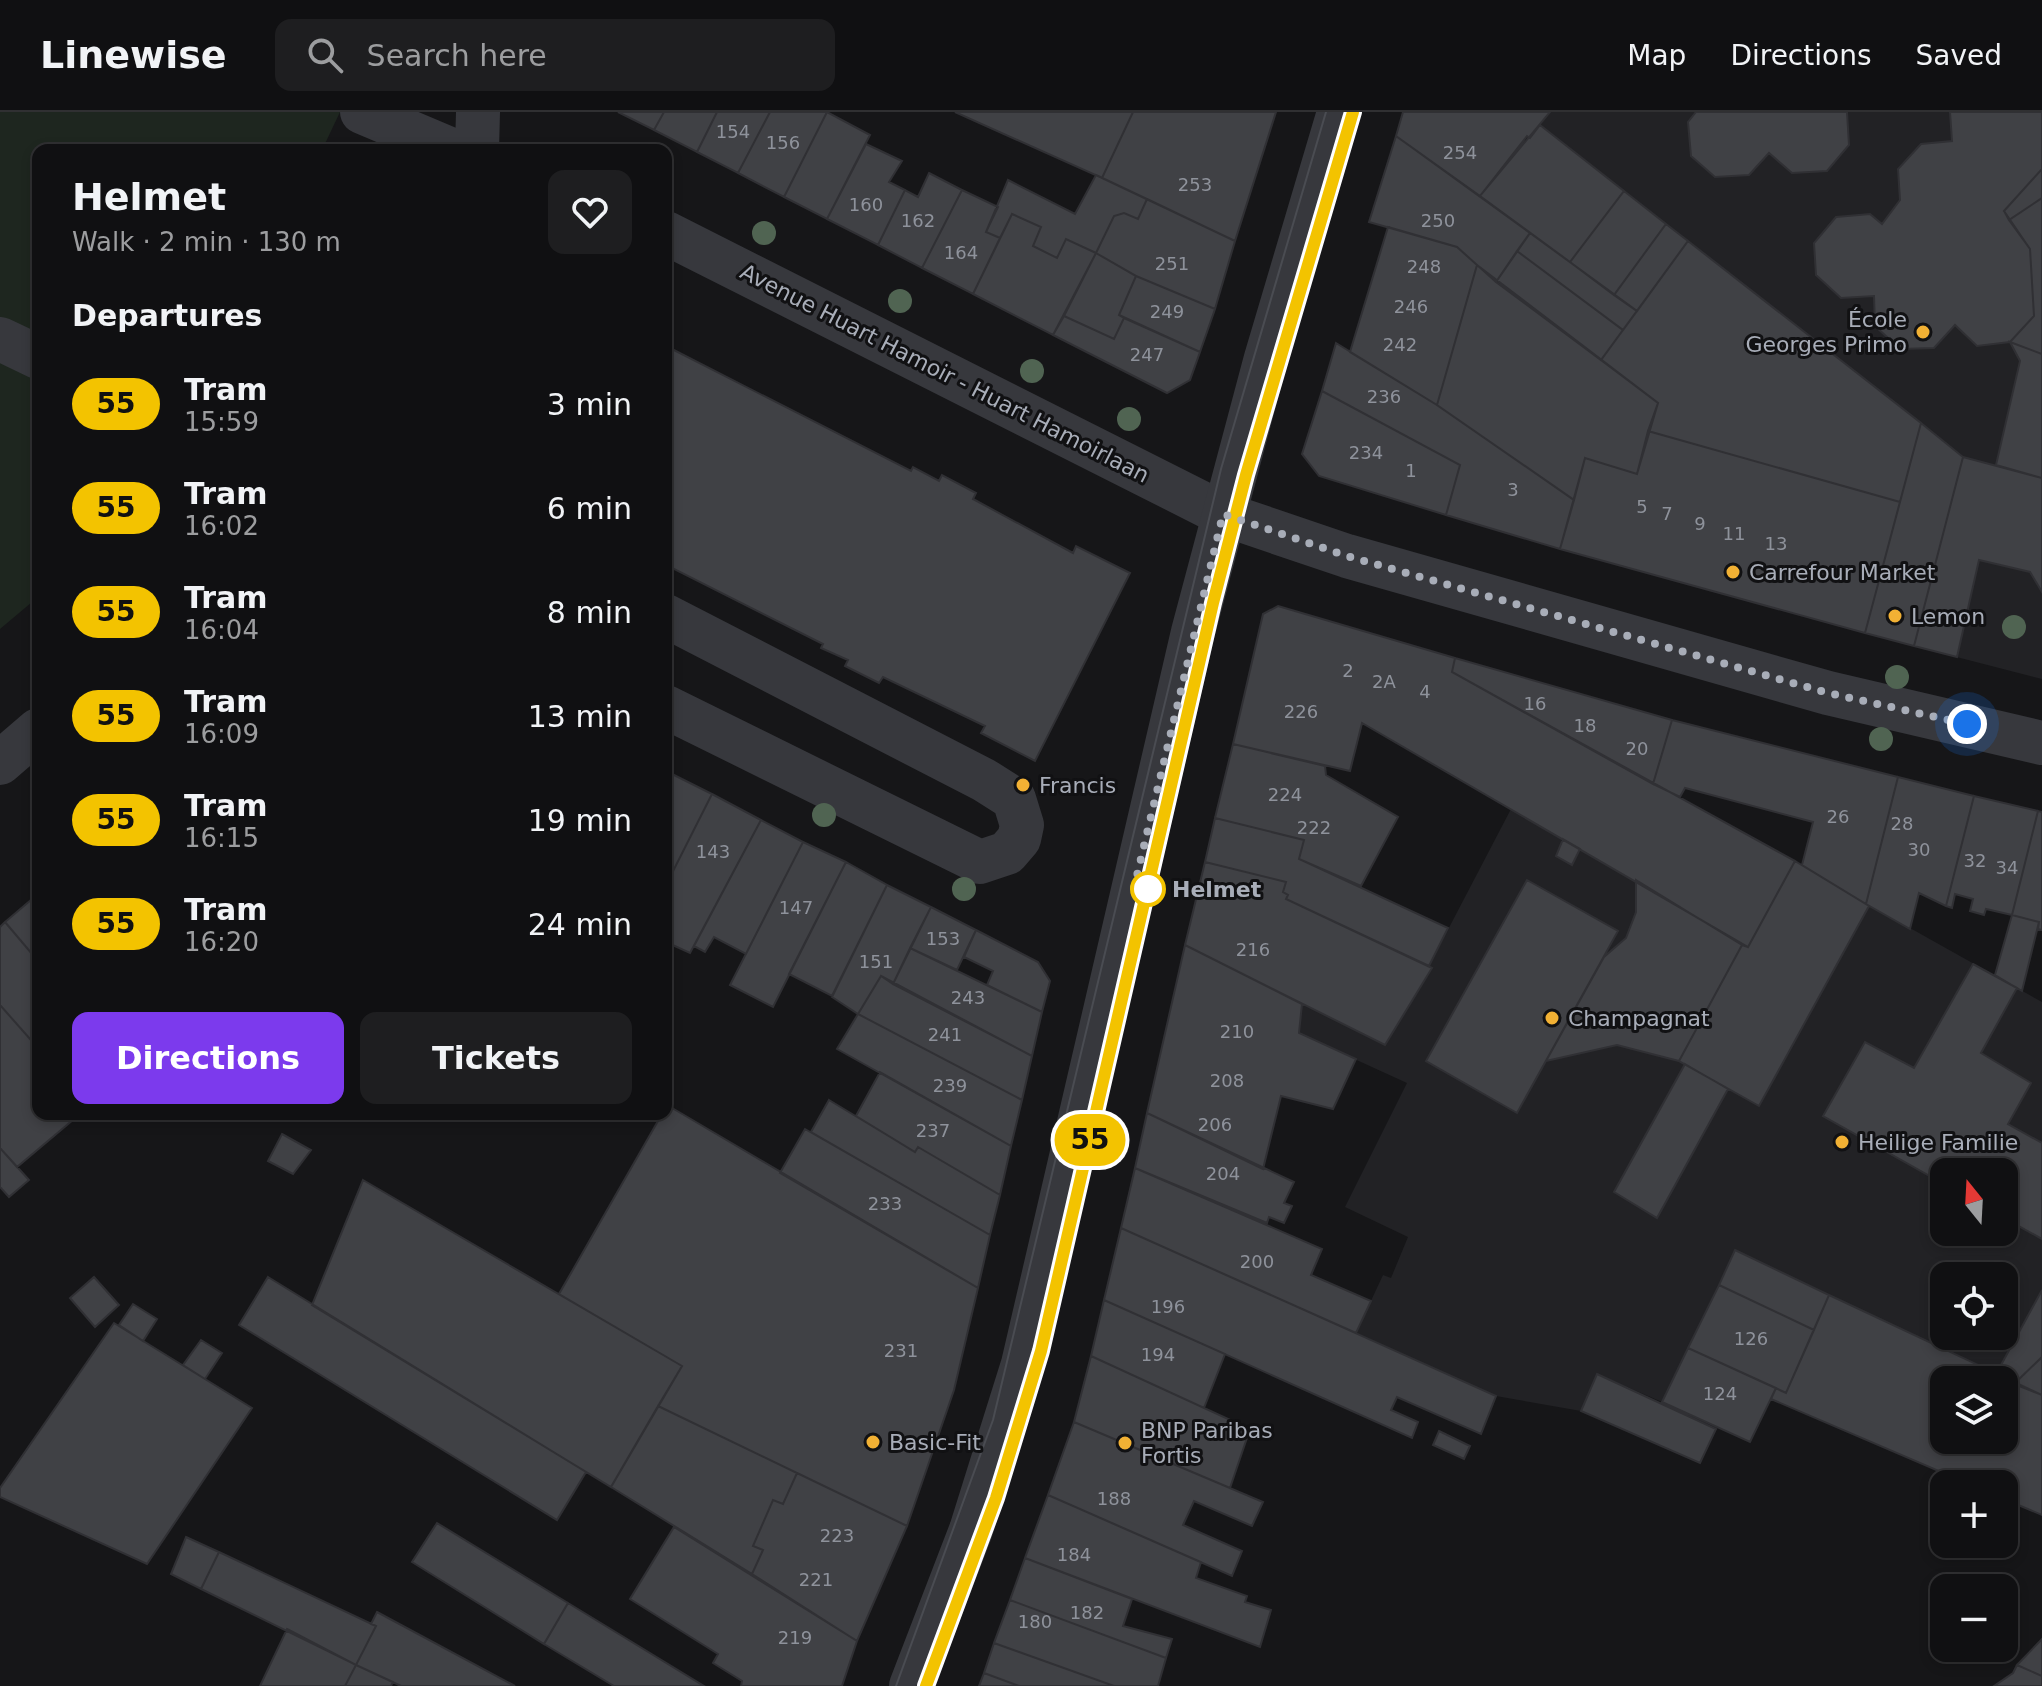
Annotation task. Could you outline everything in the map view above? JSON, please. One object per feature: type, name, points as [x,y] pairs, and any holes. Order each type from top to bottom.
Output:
[{"type":"street","points":[[362,112],[438,144]]},
{"type":"street","points":[[477,144],[478,112]]},
{"type":"street","points":[[911,1686],[971,1530],[1023,1364],[1223,514],[1339,112]]},
{"type":"street","name":"Avenue Huart Hamoir - Huart Hamoirlaan","points":[[672,236],[1223,514],[1347,556],[1828,693],[2042,743]]},
{"type":"street","points":[[0,339],[32,354]]},
{"type":"street","points":[[672,619],[984,780],[1014,799],[1022,825],[1019,839],[1007,853],[980,862],[672,710]]},
{"type":"street","points":[[0,763],[32,735]]},
{"type":"shaded area","points":[[0,112],[340,112],[325,144],[32,144],[32,602],[0,629]]},
{"type":"shaded area","name":"École Georges Primo","points":[[1550,112],[2042,112],[2042,679],[1914,646],[1962,457],[1540,125]]},
{"type":"shaded area","name":"Champagnat","points":[[1352,628],[1455,658],[1653,784],[2042,1002],[2042,1357],[2018,1380],[2018,1366],[1977,1366],[1943,1350],[2018,1350],[2018,1262],[1930,1262],[1930,1344],[1735,1250],[1662,1402],[1597,1374],[1581,1411],[1496,1396],[1356,1333],[1383,1275],[1391,1278],[1408,1237],[1345,1207],[1407,1083],[1177,978],[1185,945],[1385,1045],[1432,969],[1429,966],[1511,809],[1363,723],[1350,771],[1325,766]]},
{"type":"building","points":[[618,112],[664,112],[654,130]]},
{"type":"building","points":[[664,112],[717,112],[697,152],[654,130]]},
{"type":"building","points":[[717,112],[770,112],[738,173],[697,152]]},
{"type":"building","points":[[770,112],[827,112],[784,197],[738,173]]},
{"type":"building","points":[[827,112],[870,135],[827,219],[784,197]]},
{"type":"building","points":[[955,112],[1133,112],[1102,178]]},
{"type":"building","points":[[1133,112],[1276,112],[1235,241],[1102,178]]},
{"type":"building","points":[[1403,112],[1550,112],[1480,196],[1396,136]]},
{"type":"building","points":[[1696,112],[1847,112],[1849,145],[1827,171],[1792,173],[1769,153],[1749,175],[1715,177],[1691,156],[1688,122]]},
{"type":"building","points":[[1950,112],[2042,112],[2042,169],[2004,211],[2030,249],[2034,316],[2010,342],[1977,346],[1955,325],[1934,348],[1900,349],[1875,326],[1874,296],[1841,298],[1816,275],[1814,243],[1836,217],[1870,214],[1882,224],[1900,200],[1898,169],[1921,144],[1952,141]]},
{"type":"building","points":[[1540,125],[1624,191],[1570,262],[1480,196],[1527,136],[1530,138]]},
{"type":"building","points":[[1396,136],[1530,233],[1496,282],[1457,247],[1369,222]]},
{"type":"building","points":[[866,144],[902,161],[889,182],[905,190],[878,245],[827,219]]},
{"type":"building","points":[[2042,169],[2042,198],[2009,220],[2004,211]]},
{"type":"building","points":[[929,173],[962,190],[922,268],[878,245],[905,190],[918,197]]},
{"type":"building","points":[[1096,175],[1147,199],[1138,219],[1124,213],[1114,216],[1096,253],[1066,239],[1057,258],[1033,246],[1041,227],[1012,214],[1000,238],[986,232],[1008,180],[1075,214]]},
{"type":"building","points":[[962,190],[998,207],[986,232],[1000,238],[973,294],[922,268]]},
{"type":"building","points":[[1624,191],[1666,224],[1614,295],[1570,262]]},
{"type":"building","points":[[2042,198],[2042,354],[2010,342],[2034,316],[2030,249],[2009,220]]},
{"type":"building","points":[[1147,199],[1235,241],[1215,309],[1136,276],[1096,253],[1114,216],[1124,213],[1138,219]]},
{"type":"building","points":[[1012,214],[1041,227],[1033,246],[1057,258],[1066,239],[1096,253],[1053,335],[973,294]]},
{"type":"building","points":[[1666,224],[1688,241],[1637,311],[1614,295]]},
{"type":"building","points":[[1388,227],[1457,247],[1477,265],[1437,405],[1350,352]]},
{"type":"building","points":[[1530,233],[1637,311],[1623,330],[1517,251]]},
{"type":"building","points":[[1688,241],[1921,423],[1900,502],[1648,431],[1658,403],[1601,360]]},
{"type":"building","points":[[1517,251],[1623,330],[1601,360],[1496,282]]},
{"type":"building","points":[[1096,253],[1136,276],[1119,315],[1124,318],[1114,339],[1064,316]]},
{"type":"building","points":[[1477,265],[1658,403],[1637,474],[1585,458],[1574,500],[1437,405]]},
{"type":"building","points":[[1136,276],[1215,309],[1200,352],[1119,315]]},
{"type":"building","points":[[1064,316],[1114,339],[1124,318],[1200,352],[1190,380],[1167,393],[1053,335]]},
{"type":"building","points":[[2010,342],[2042,354],[2042,478],[1996,465],[2020,361]]},
{"type":"building","points":[[1336,343],[1437,405],[1574,500],[1560,549],[1446,515],[1460,465],[1322,391]]},
{"type":"building","points":[[672,349],[911,471],[913,467],[939,481],[942,475],[976,493],[973,499],[1073,553],[1076,546],[1130,573],[1035,761],[981,733],[985,726],[883,677],[879,683],[845,666],[848,660],[821,648],[823,644],[672,568]]},
{"type":"building","points":[[1322,391],[1460,465],[1446,515],[1319,476],[1302,454]]},
{"type":"building","points":[[1921,423],[1963,457],[1914,646],[1865,633]]},
{"type":"building","points":[[1648,431],[1900,502],[1865,633],[1560,549],[1585,458],[1637,474]]},
{"type":"building","points":[[1963,457],[2042,478],[2042,592],[2030,572],[1979,560],[1957,657],[1914,646]]},
{"type":"building","points":[[1278,606],[1455,658],[1452,672],[1795,861],[1748,947],[1362,723],[1350,771],[1233,744],[1263,614]]},
{"type":"building","points":[[1455,658],[1672,720],[1653,784],[1452,672]]},
{"type":"building","points":[[1672,720],[1898,777],[1866,904],[1802,865],[1813,822],[1685,788],[1680,797],[1653,784]]},
{"type":"building","points":[[1233,744],[1325,766],[1326,775],[1398,817],[1361,886],[1299,859],[1304,840],[1215,818]]},
{"type":"building","points":[[672,774],[712,794],[672,873]]},
{"type":"building","points":[[1898,777],[1974,796],[1946,906],[1919,893],[1910,929],[1866,904]]},
{"type":"building","points":[[712,794],[761,820],[690,953],[672,945],[672,873]]},
{"type":"building","points":[[1974,796],[2038,811],[2012,915],[1986,909],[1984,915],[1970,911],[1973,899],[1955,894],[1952,908],[1946,906]]},
{"type":"building","points":[[2038,811],[2042,812],[2042,930],[2038,929],[2039,922],[2012,915]]},
{"type":"building","points":[[1215,818],[1304,840],[1299,859],[1448,928],[1429,966],[1286,899],[1288,895],[1283,892],[1286,882],[1205,862]]},
{"type":"building","points":[[761,820],[803,842],[746,954],[714,937],[705,952],[694,946]]},
{"type":"building","points":[[1563,839],[1580,849],[1572,865],[1556,856]]},
{"type":"building","points":[[803,842],[846,862],[773,1007],[730,985]]},
{"type":"building","points":[[1795,861],[1869,906],[1759,1106],[1679,1061],[1742,945],[1748,947]]},
{"type":"building","points":[[846,862],[887,885],[832,996],[789,974]]},
{"type":"building","points":[[1205,862],[1286,882],[1283,892],[1288,895],[1286,899],[1432,968],[1385,1045],[1185,945]]},
{"type":"building","points":[[1527,880],[1618,931],[1517,1113],[1426,1061]]},
{"type":"building","points":[[1636,880],[1742,945],[1679,1061],[1617,1045],[1546,1061],[1604,957],[1626,938],[1636,912]]},
{"type":"building","points":[[887,885],[931,907],[893,984],[881,976],[858,1014],[832,997]]},
{"type":"building","points":[[32,899],[32,954],[5,922]]},
{"type":"building","points":[[931,907],[976,930],[957,970],[910,948]]},
{"type":"building","points":[[2012,915],[2039,922],[2022,991],[1995,975]]},
{"type":"building","points":[[5,922],[32,954],[32,1041],[0,1005],[0,927]]},
{"type":"building","points":[[976,930],[1038,962],[1050,981],[1042,1012],[987,985],[993,971],[964,957]]},
{"type":"building","points":[[1185,945],[1302,1004],[1299,1033],[1356,1059],[1333,1109],[1281,1096],[1263,1169],[1147,1113]]},
{"type":"building","points":[[910,948],[1042,1012],[1032,1056],[893,984]]},
{"type":"building","points":[[1973,964],[2017,988],[1981,1053],[2031,1083],[2008,1124],[2042,1143],[2042,1239],[2018,1226],[2018,1158],[1930,1158],[1930,1176],[1823,1116],[1865,1042],[1914,1068]]},
{"type":"building","points":[[881,976],[1032,1056],[1022,1100],[858,1014]]},
{"type":"building","points":[[0,1005],[32,1041],[32,1120],[73,1120],[17,1167],[0,1148]]},
{"type":"building","points":[[858,1014],[1022,1100],[1011,1146],[837,1049]]},
{"type":"building","points":[[1685,1064],[1728,1089],[1657,1218],[1614,1192]]},
{"type":"building","points":[[880,1072],[1011,1146],[1000,1195],[918,1147],[915,1152],[856,1116]]},
{"type":"building","points":[[829,1100],[915,1152],[918,1147],[1000,1195],[990,1235],[811,1132]]},
{"type":"building","points":[[672,1108],[978,1288],[954,1390],[907,1526],[658,1406],[682,1366],[559,1294],[659,1120],[672,1120]]},
{"type":"building","points":[[1147,1113],[1294,1182],[1284,1203],[1292,1206],[1284,1223],[1269,1217],[1267,1223],[1135,1168]]},
{"type":"building","points":[[805,1129],[990,1235],[978,1288],[780,1173]]},
{"type":"building","points":[[282,1134],[311,1150],[293,1174],[268,1161]]},
{"type":"building","points":[[0,1148],[29,1180],[9,1197],[0,1187]]},
{"type":"building","points":[[1135,1168],[1322,1249],[1311,1275],[1371,1301],[1356,1333],[1121,1228]]},
{"type":"building","points":[[363,1180],[682,1366],[611,1487],[312,1305]]},
{"type":"building","points":[[1121,1228],[1496,1396],[1481,1434],[1397,1397],[1391,1410],[1418,1422],[1412,1438],[1104,1300]]},
{"type":"building","points":[[1735,1250],[1829,1295],[1814,1330],[1719,1285]]},
{"type":"building","points":[[94,1277],[119,1305],[95,1327],[70,1298]]},
{"type":"building","points":[[268,1277],[586,1472],[557,1520],[239,1325]]},
{"type":"building","points":[[1719,1285],[1814,1330],[1786,1393],[1688,1348]]},
{"type":"building","points":[[2042,1290],[2042,1357],[2018,1380],[2018,1366],[2000,1366],[2009,1350],[2018,1350],[2018,1334]]},
{"type":"building","points":[[1829,1295],[1930,1342],[1930,1350],[1946,1350],[1980,1366],[1930,1366],[1930,1454],[2018,1454],[2018,1384],[2042,1395],[2042,1515],[2018,1505],[2018,1470],[1936,1470],[1771,1399],[1776,1388],[1786,1393]]},
{"type":"building","points":[[1104,1300],[1225,1354],[1204,1408],[1091,1356]]},
{"type":"building","points":[[133,1304],[157,1319],[143,1341],[119,1325]]},
{"type":"building","points":[[114,1323],[252,1408],[147,1564],[0,1497],[0,1488]]},
{"type":"building","points":[[201,1340],[222,1353],[205,1379],[183,1365]]},
{"type":"building","points":[[1688,1348],[1776,1388],[1750,1442],[1662,1402]]},
{"type":"building","points":[[1091,1356],[1250,1429],[1230,1488],[1074,1422]]},
{"type":"building","points":[[2042,1357],[2042,1395],[2018,1386],[2018,1380]]},
{"type":"building","points":[[1597,1374],[1716,1429],[1700,1463],[1581,1411]]},
{"type":"building","points":[[658,1406],[797,1473],[783,1504],[773,1500],[753,1546],[763,1550],[752,1574],[611,1487]]},
{"type":"building","points":[[1074,1422],[1263,1502],[1252,1526],[1194,1501],[1183,1525],[1242,1551],[1232,1576],[1048,1495]]},
{"type":"building","points":[[1439,1431],[1470,1446],[1464,1459],[1433,1445]]},
{"type":"building","points":[[797,1473],[907,1526],[857,1641],[752,1574],[763,1550],[753,1546],[773,1500],[783,1504]]},
{"type":"building","points":[[1048,1495],[1201,1562],[1196,1578],[1247,1596],[1245,1602],[1271,1610],[1260,1647],[1025,1558]]},
{"type":"building","points":[[437,1523],[568,1603],[544,1644],[412,1562]]},
{"type":"building","points":[[674,1527],[857,1641],[842,1686],[741,1686],[742,1681],[713,1663],[718,1654],[630,1599]]},
{"type":"building","points":[[186,1537],[219,1552],[201,1589],[171,1574]]},
{"type":"building","points":[[219,1552],[376,1626],[356,1665],[201,1589]]},
{"type":"building","points":[[1025,1558],[1132,1599],[1123,1626],[1172,1639],[1166,1658],[1010,1600]]},
{"type":"building","points":[[1010,1600],[1166,1658],[1158,1686],[1114,1686],[994,1643]]},
{"type":"building","points":[[568,1603],[704,1686],[614,1686],[544,1644]]},
{"type":"building","points":[[377,1612],[515,1686],[401,1686],[356,1665],[376,1626],[371,1624]]},
{"type":"building","points":[[287,1629],[356,1665],[345,1686],[260,1686]]},
{"type":"building","points":[[2042,1639],[2042,1676],[2017,1665]]},
{"type":"building","points":[[994,1643],[1114,1686],[1019,1686],[984,1673]]},
{"type":"building","points":[[356,1665],[393,1682],[391,1686],[345,1686]]},
{"type":"building","points":[[2017,1665],[2042,1676],[2042,1686],[1994,1686],[2013,1673]]},
{"type":"building","points":[[984,1673],[1019,1686],[979,1686]]},
{"type":"tram line","points":[[896,1686],[993,1420],[1221,469],[1326,112]]},
{"type":"tram line","points":[[926,1686],[996,1498],[1041,1351],[1213,603],[1246,475],[1353,112]]},
{"type":"tram line","name":"55","points":[[926,1686],[996,1498],[1041,1351],[1213,603],[1246,475],[1353,112]]},
{"type":"place","name":"École Georges Primo","points":[[1923,332]]},
{"type":"place","name":"Carrefour Market","points":[[1733,572]]},
{"type":"place","name":"Lemon","points":[[1895,616]]},
{"type":"place","name":"Francis","points":[[1023,785]]},
{"type":"place","name":"Helmet","points":[[1148,889]]},
{"type":"place","name":"Champagnat","points":[[1552,1018]]},
{"type":"place","name":"Heilige Familie","points":[[1842,1142]]},
{"type":"place","name":"Basic-Fit","points":[[873,1442]]},
{"type":"place","name":"BNP Paribas Fortis","points":[[1125,1443]]},
{"type":"route","points":[[1148,889],[1134,888],[1223,514],[1347,556],[1828,693],[1967,724]]}]
